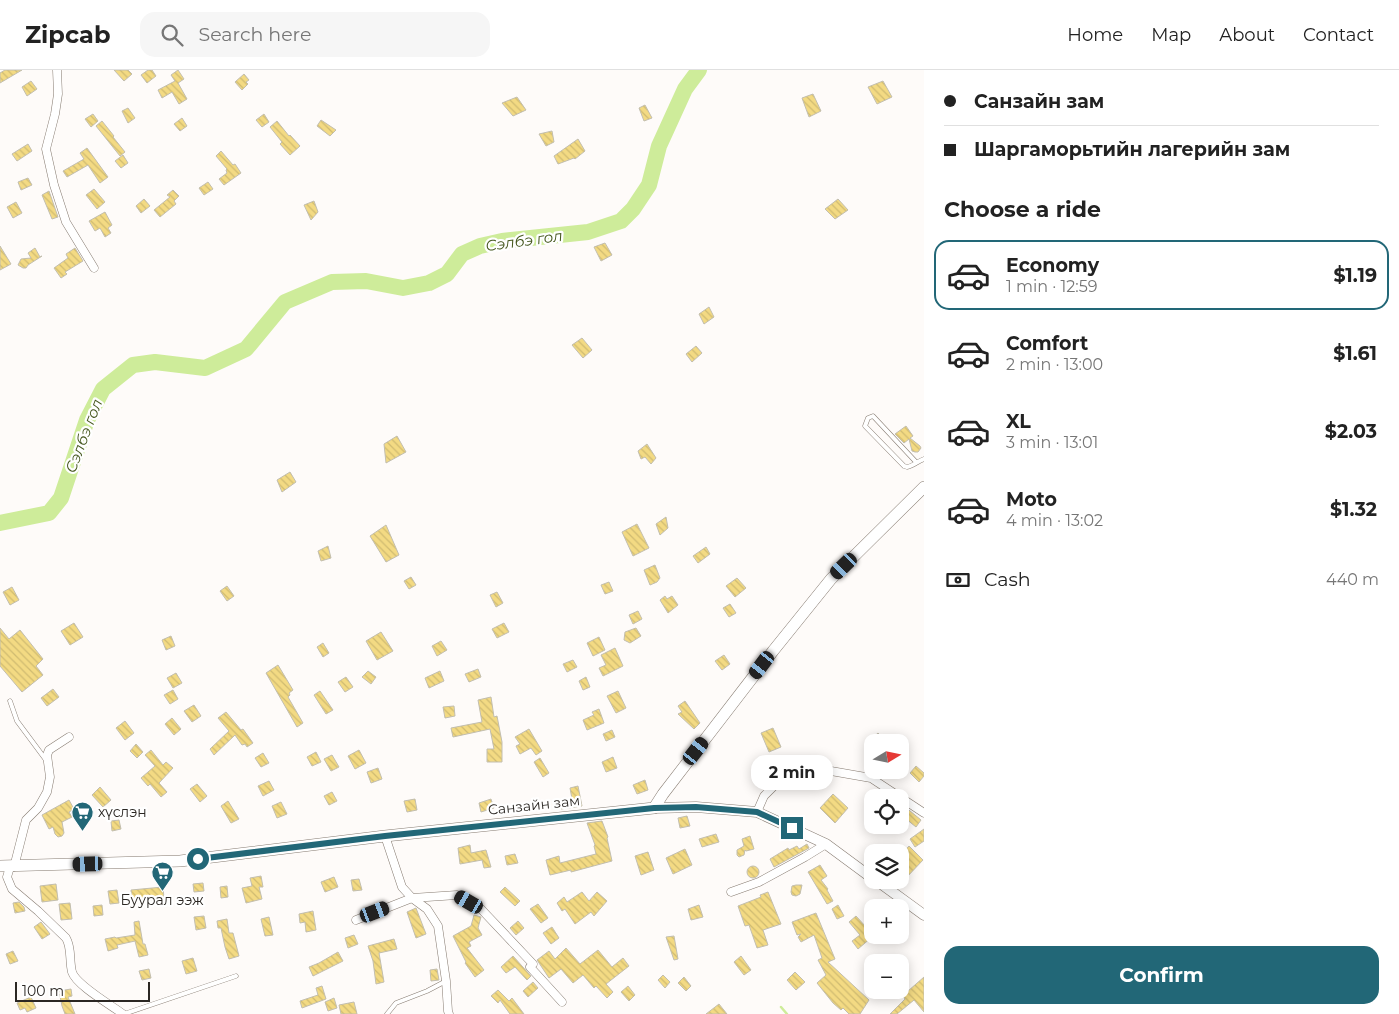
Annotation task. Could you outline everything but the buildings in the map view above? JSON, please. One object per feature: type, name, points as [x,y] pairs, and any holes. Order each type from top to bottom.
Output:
[{"type":"main road","points":[[654,808],[831,579],[924,487]]},
{"type":"main road","name":"Санзайн зам","points":[[8,867],[180,861],[385,836],[654,808]]},
{"type":"street","points":[[57,70],[58,94],[46,149],[54,185],[66,222],[94,268]]},
{"type":"street","points":[[69,737],[49,750],[47,762],[50,777],[47,792],[38,808],[26,820],[6,877],[12,889],[38,911],[69,942],[72,972],[76,981],[123,1014]]},
{"type":"street","points":[[757,812],[764,796],[790,770],[798,770],[831,771],[871,778],[924,813]]},
{"type":"street","points":[[654,808],[696,807],[757,812],[826,844],[864,872]]},
{"type":"street","points":[[385,836],[402,887],[427,910],[438,926],[449,1014]]},
{"type":"street","points":[[731,892],[759,882],[826,844]]},
{"type":"street","points":[[888,889],[924,915]]},
{"type":"street","points":[[356,920],[412,898],[457,895],[481,909],[533,964],[530,967],[562,1002]]},
{"type":"lane","points":[[916,462],[873,416],[868,418],[865,426],[904,466],[910,467],[924,459]]},
{"type":"lane","points":[[10,701],[17,721],[47,762]]},
{"type":"lane","points":[[123,1014],[236,976]]},
{"type":"lane","points":[[387,1014],[396,1003],[427,991],[446,981]]},
{"type":"waterway","name":"Сэлбэ гол","points":[[0,523],[49,513],[61,498],[87,420],[103,389],[133,365],[155,362],[205,368],[246,349],[285,302],[332,282],[366,281],[403,288],[429,283],[447,274],[462,254],[480,246],[502,241],[588,232],[621,221],[633,209],[649,185],[659,146],[685,89],[699,70]]},
{"type":"waterway","points":[[781,1007],[787,1014]]},
{"type":"place","name":"хүслэн","points":[[82,831]]},
{"type":"place","name":"Буурал ээж","points":[[162,891]]},
{"type":"route","points":[[198,859],[385,836],[654,808],[696,807],[757,812],[792,828]]}]
